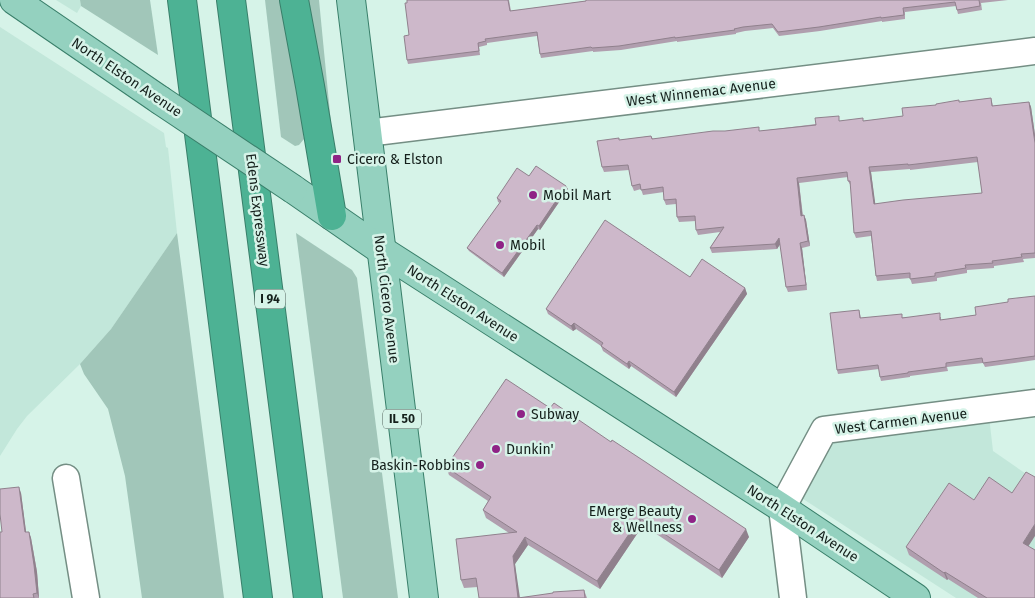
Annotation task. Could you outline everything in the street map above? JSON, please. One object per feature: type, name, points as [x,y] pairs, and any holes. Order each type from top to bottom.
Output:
[{"type":"highway","points":[[182,0],[258,598]]},
{"type":"highway","name":"Edens Expressway","points":[[232,0],[308,598]]},
{"type":"highway","points":[[294,0],[332,216]]},
{"type":"main road","name":"North Elston Avenue","points":[[14,0],[380,250],[782,508],[916,598]]},
{"type":"main road","name":"North Cicero Avenue","points":[[351,0],[380,250],[424,598]]},
{"type":"street","name":"West Winnemac Avenue","points":[[366,134],[1035,50]]},
{"type":"street","name":"West Carmen Avenue","points":[[782,508],[824,430],[1035,403]]},
{"type":"street","points":[[66,478],[86,598]]},
{"type":"street","points":[[782,508],[793,598]]},
{"type":"shaded area","points":[[56,0],[80,0],[81,6],[77,13]]},
{"type":"shaded area","points":[[80,0],[150,0],[158,55],[81,6]]},
{"type":"shaded area","points":[[265,0],[281,0],[296,76],[304,139],[299,145],[295,146],[281,137]]},
{"type":"shaded area","points":[[307,0],[319,0],[333,144]]},
{"type":"shaded area","points":[[0,27],[164,133],[166,147],[168,148],[177,233],[111,329],[80,364],[27,416],[0,456]]},
{"type":"shaded area","points":[[177,233],[224,598],[142,598],[125,476],[108,409],[84,374],[80,364],[111,329]]},
{"type":"shaded area","points":[[296,233],[352,270],[357,278],[398,598],[343,598]]},
{"type":"shaded area","points":[[989,416],[993,451],[1035,480],[1035,598],[956,598],[797,495],[828,437]]},
{"type":"building","points":[[407,0],[508,0],[510,11],[586,0],[979,0],[980,6],[957,10],[955,2],[903,8],[904,15],[819,27],[778,32],[772,24],[619,46],[591,47],[540,54],[537,32],[485,39],[486,41],[478,43],[479,51],[407,60],[404,36],[409,35],[405,3],[407,3]]},
{"type":"building","points":[[991,98],[992,106],[1029,102],[1035,143],[1035,253],[1021,254],[1022,257],[992,261],[993,263],[965,265],[966,268],[935,273],[935,276],[910,279],[910,273],[876,276],[871,231],[854,233],[850,181],[848,181],[847,172],[797,178],[801,216],[804,215],[808,241],[800,243],[806,285],[786,287],[779,238],[775,244],[710,248],[724,227],[696,230],[695,216],[677,217],[676,199],[664,200],[663,187],[641,190],[640,184],[632,186],[628,165],[602,167],[597,141],[651,136],[652,139],[759,127],[759,131],[816,125],[815,118],[839,116],[839,121],[863,118],[863,121],[903,116],[902,108],[936,105],[959,100],[959,102]],"holes":[[[977,157],[982,193],[874,204],[869,167],[908,165]]]},
{"type":"building","points":[[536,166],[566,186],[539,226],[537,225],[502,273],[467,248],[501,201],[497,198],[517,168],[529,176]]},
{"type":"building","points":[[605,220],[690,277],[702,259],[745,288],[674,392],[629,361],[627,364],[601,346],[603,343],[574,323],[571,326],[546,309]]},
{"type":"building","points":[[1035,296],[1035,356],[983,363],[982,358],[946,363],[946,367],[880,377],[878,365],[837,370],[830,313],[859,310],[860,318],[902,314],[902,318],[940,313],[940,320],[976,315],[975,307],[1008,302],[1008,299]]},
{"type":"building","points":[[506,379],[550,408],[554,403],[746,529],[719,570],[640,518],[597,581],[525,537],[513,556],[518,598],[479,598],[476,578],[461,580],[456,539],[517,532],[483,510],[491,497],[446,467]]},
{"type":"building","points":[[1026,472],[1035,477],[1035,524],[1023,543],[1035,550],[1035,598],[987,598],[944,573],[906,547],[949,483],[974,500],[989,477],[1012,493]]},
{"type":"building","points":[[19,487],[25,532],[29,532],[37,593],[33,594],[34,598],[0,598],[0,532],[2,532],[0,489]]},
{"type":"building","points":[[584,590],[585,598],[518,598],[553,592]]},
{"type":"place","name":"Cicero & Elston","points":[[337,159]]},
{"type":"place","name":"Mobil Mart","points":[[533,195]]},
{"type":"place","name":"Mobil","points":[[500,245]]},
{"type":"place","name":"Subway","points":[[521,414]]},
{"type":"place","name":"Dunkin'","points":[[496,449]]},
{"type":"place","name":"Baskin-Robbins","points":[[480,465]]},
{"type":"place","name":"EMerge Beauty & Wellness","points":[[692,519]]}]
